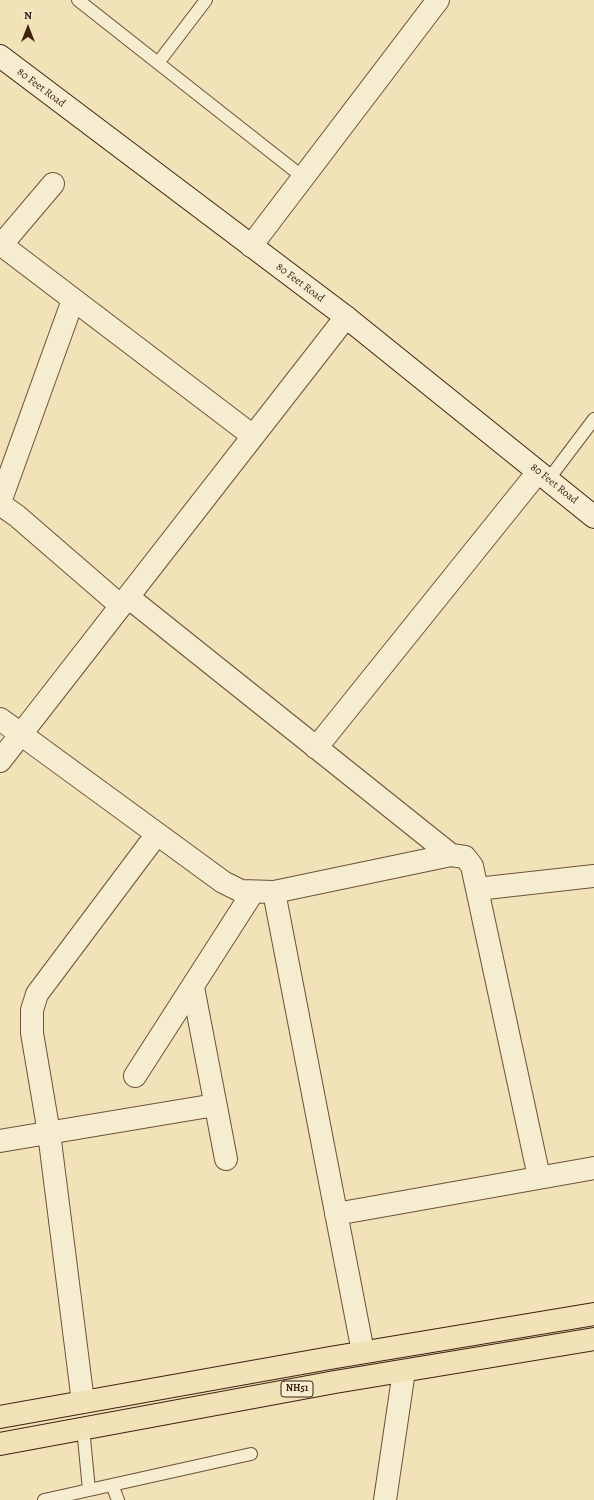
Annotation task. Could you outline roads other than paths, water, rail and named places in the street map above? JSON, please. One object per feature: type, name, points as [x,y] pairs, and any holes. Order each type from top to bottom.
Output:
[{"type":"highway","name":"NH51","points":[[0,1417],[363,1352],[594,1314]]},
{"type":"highway","name":"NH51","points":[[0,1444],[404,1371],[594,1339]]},
{"type":"street","points":[[251,246],[438,0]]},
{"type":"street","name":"80 Feet Road","points":[[0,56],[346,317],[594,517]]},
{"type":"street","points":[[53,184],[8,237],[6,243],[7,249],[22,262],[253,436]]},
{"type":"street","points":[[0,256],[22,262]]},
{"type":"street","points":[[73,300],[0,503],[316,748],[451,855]]},
{"type":"street","points":[[0,761],[346,317]]},
{"type":"street","points":[[316,748],[543,476]]},
{"type":"street","points":[[0,719],[20,736],[223,882],[241,891],[264,892],[451,855],[465,857],[472,866],[539,1178]]},
{"type":"street","points":[[83,1402],[49,1133],[32,1033],[32,1010],[37,994],[157,834]]},
{"type":"street","points":[[477,889],[594,876]]},
{"type":"street","points":[[135,1076],[193,987],[264,892]]},
{"type":"street","points":[[264,892],[336,1214],[363,1352]]},
{"type":"street","points":[[193,987],[226,1159]]},
{"type":"street","points":[[0,1141],[215,1104]]},
{"type":"street","points":[[336,1214],[594,1168]]},
{"type":"street","points":[[385,1500],[404,1371]]},
{"type":"lane","points":[[78,0],[304,178]]},
{"type":"lane","points":[[158,63],[201,2]]},
{"type":"lane","points":[[543,476],[594,419]]},
{"type":"lane","points":[[83,1428],[89,1490]]},
{"type":"lane","points":[[44,1500],[251,1454]]},
{"type":"lane","points":[[112,1485],[118,1500]]}]
